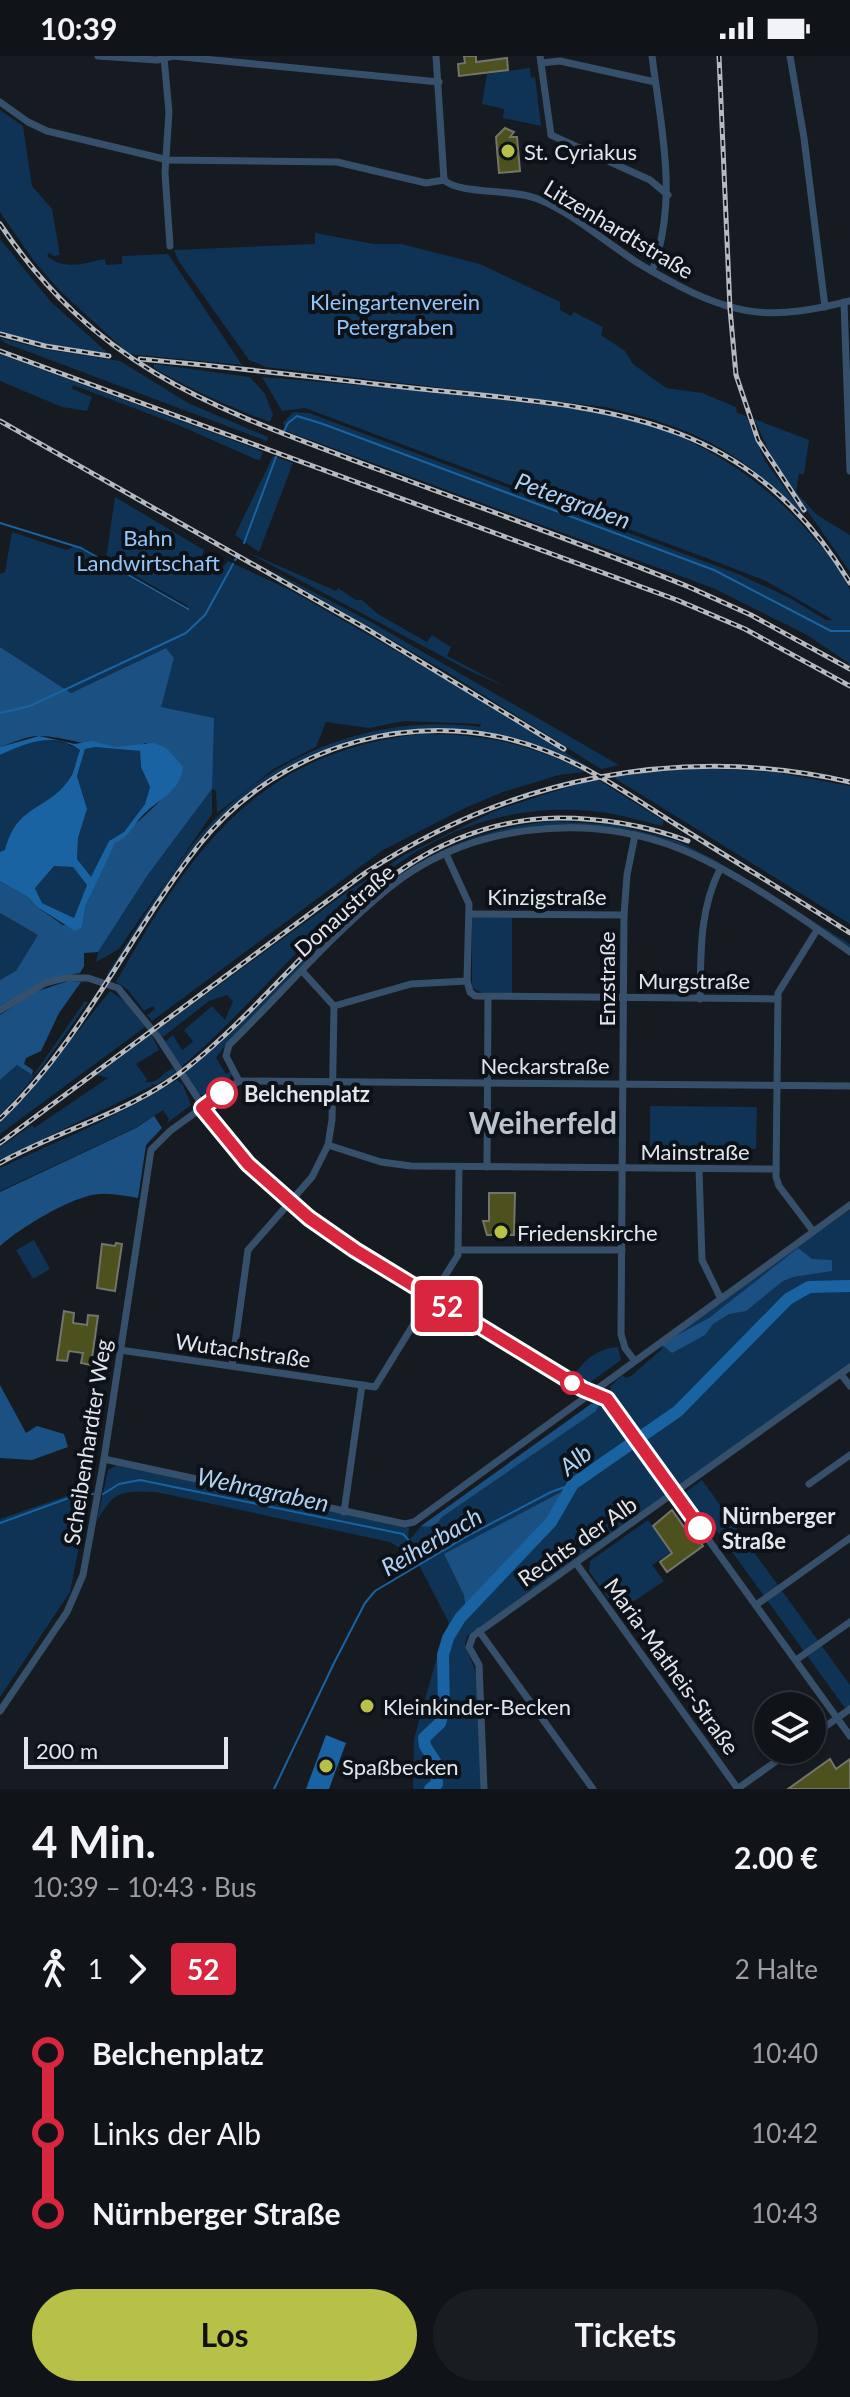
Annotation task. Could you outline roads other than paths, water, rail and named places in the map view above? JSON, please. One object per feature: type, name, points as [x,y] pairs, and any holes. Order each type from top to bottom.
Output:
[{"type":"street","points":[[98,56],[173,56],[439,82]]},
{"type":"street","points":[[436,56],[444,180]]},
{"type":"street","points":[[652,56],[668,195],[664,237],[652,271]]},
{"type":"street","points":[[790,56],[804,138],[825,307]]},
{"type":"street","points":[[164,58],[168,104],[168,160],[165,173],[170,246]]},
{"type":"street","points":[[655,82],[541,59],[551,135],[650,180],[668,195]]},
{"type":"street","name":"Litzenhardtstraße","points":[[0,102],[47,131],[168,160],[337,162],[426,183],[444,180],[451,186],[506,190],[545,202],[652,271],[705,300],[735,311],[787,312],[847,301]]},
{"type":"street","points":[[650,180],[666,170]]},
{"type":"street","points":[[847,301],[850,471]]},
{"type":"street","name":"Donaustraße","points":[[239,1081],[227,1061],[227,1048],[390,887],[446,854],[486,839],[523,831],[583,828],[635,835],[684,851],[720,869],[850,952]]},
{"type":"street","name":"Enzstraße","points":[[634,1360],[621,1338],[624,915],[627,875],[635,835]]},
{"type":"street","points":[[446,854],[469,904],[467,981],[470,992],[488,997],[487,1167]]},
{"type":"street","points":[[700,999],[702,922],[708,894],[720,869]]},
{"type":"street","name":"Kinzigstraße","points":[[470,914],[624,915]]},
{"type":"street","points":[[813,1231],[779,1186],[776,1169],[778,993],[817,930]]},
{"type":"street","points":[[232,1366],[248,1250],[312,1177],[328,1145],[332,1120],[334,1006],[303,972]]},
{"type":"street","points":[[0,1010],[52,981],[88,978],[114,986],[129,999],[150,1026],[202,1108],[248,1164],[289,1203],[339,1239],[432,1297],[607,1399],[850,1736]]},
{"type":"street","points":[[334,1006],[411,984],[467,981]]},
{"type":"street","name":"Murgstraße","points":[[488,997],[778,999]]},
{"type":"street","points":[[202,1108],[239,1081]]},
{"type":"street","name":"Neckarstraße","points":[[239,1081],[850,1086]]},
{"type":"street","name":"Scheibenhardter Weg","points":[[0,1711],[75,1598],[83,1575],[104,1459],[149,1156],[158,1141],[202,1108]]},
{"type":"street","name":"Mainstraße","points":[[328,1145],[399,1166],[776,1169]]},
{"type":"street","points":[[344,1512],[362,1385],[375,1387],[456,1260],[459,1167]]},
{"type":"street","points":[[699,1169],[702,1260],[720,1297]]},
{"type":"street","points":[[104,1459],[344,1512],[405,1524],[414,1522],[850,1205]]},
{"type":"street","points":[[458,1250],[622,1250]]},
{"type":"street","name":"Wutachstraße","points":[[120,1350],[362,1385]]},
{"type":"street","name":"Rechts der Alb","points":[[479,1631],[850,1367]]},
{"type":"street","points":[[841,1374],[850,1386]]},
{"type":"street","points":[[809,1484],[850,1455]]},
{"type":"street","points":[[756,1605],[850,1538]]},
{"type":"street","name":"Maria-Matheis-Straße","points":[[576,1563],[738,1789]]},
{"type":"street","points":[[796,1660],[850,1622]]},
{"type":"street","points":[[484,1789],[479,1665],[469,1644],[479,1631],[593,1789]]},
{"type":"street","points":[[826,1726],[850,1709]]},
{"type":"street","points":[[738,1789],[773,1764]]},
{"type":"waterway","name":"Petergraben","points":[[284,431],[297,416],[323,424],[714,570],[831,631],[850,631]]},
{"type":"waterway","points":[[244,543],[276,457]]},
{"type":"waterway","points":[[0,523],[81,548],[188,609]]},
{"type":"waterway","points":[[0,713],[30,706],[186,633],[205,615],[233,564]]},
{"type":"waterway","name":"Alb","points":[[430,1789],[437,1784],[435,1761],[425,1746],[424,1738],[440,1723],[444,1709],[443,1655],[448,1638],[460,1618],[551,1522],[573,1484],[678,1411],[788,1299],[809,1287],[850,1286]]},
{"type":"waterway","name":"Wehragraben","points":[[103,1494],[119,1484],[140,1480],[403,1534],[415,1547]]},
{"type":"waterway","name":"Reiherbach","points":[[274,1789],[334,1663],[365,1603],[375,1591],[471,1534],[551,1492],[573,1484]]},
{"type":"waterway","points":[[0,1523],[77,1495],[93,1494]]},
{"type":"railway","points":[[719,56],[730,309],[736,375],[758,440],[804,510]]},
{"type":"railway","points":[[0,224],[38,275],[79,316],[121,351],[167,380],[266,427],[689,587],[751,615],[850,669]]},
{"type":"railway","points":[[0,334],[45,346],[109,356]]},
{"type":"railway","points":[[0,351],[677,600],[745,629],[850,686]]},
{"type":"railway","points":[[140,359],[543,402],[603,412],[660,427],[713,449],[762,481],[808,525],[850,583]]},
{"type":"railway","points":[[0,421],[367,629],[564,749]]},
{"type":"railway","points":[[0,1119],[56,1055],[174,879],[199,845],[233,809],[271,780],[313,757],[359,741],[406,732],[454,731],[502,737],[549,752],[616,786],[850,933]]},
{"type":"railway","points":[[0,1143],[365,873],[421,840],[478,813],[538,792],[598,777],[661,769],[723,766],[787,771],[850,782]]},
{"type":"railway","points":[[0,1163],[167,1083],[231,1029],[354,908],[397,873],[444,845],[498,826],[558,818],[624,824],[688,841]]},
{"type":"place","name":"St. Cyriakus","points":[[508,151]]},
{"type":"place","name":"Belchenplatz","points":[[222,1093]]},
{"type":"place","name":"Friedenskirche","points":[[501,1232]]},
{"type":"place","name":"Nürnberger Straße","points":[[700,1528]]},
{"type":"place","name":"Kleinkinder-Becken","points":[[367,1706]]},
{"type":"place","name":"Spaßbecken","points":[[326,1766]]},
{"type":"district","name":"Weiherfeld","points":[[543,1122]]},
{"type":"park label","name":"Kleingartenverein Petergraben","points":[[395,314]]},
{"type":"park label","name":"Bahn Landwirtschaft","points":[[148,550]]}]
